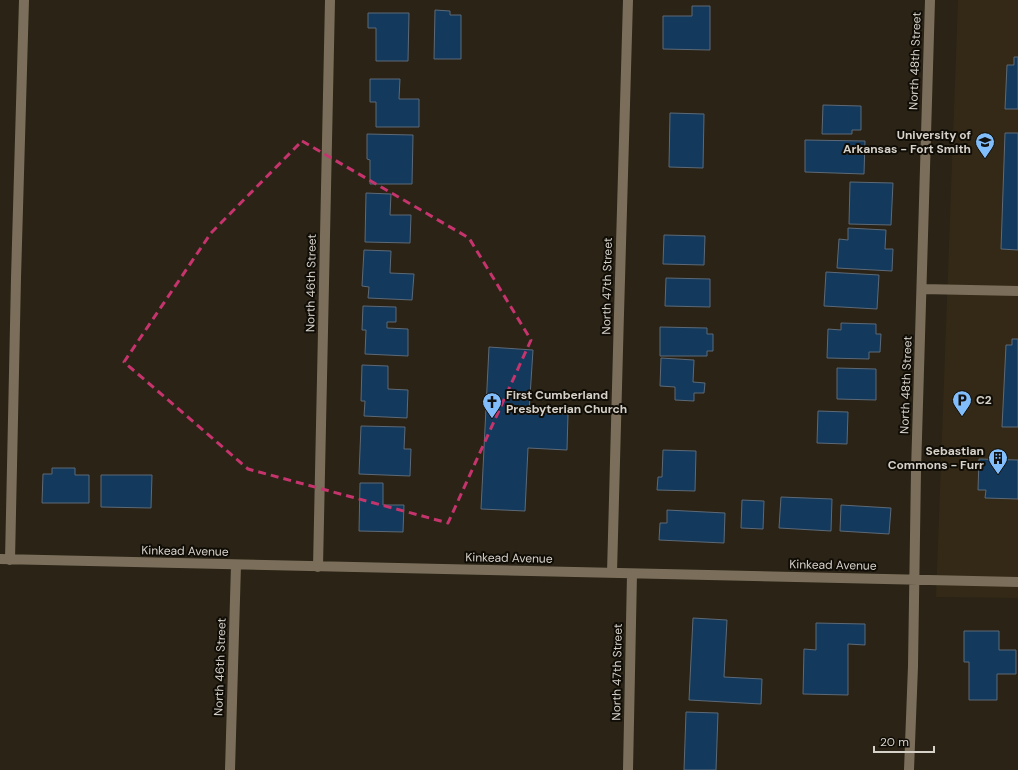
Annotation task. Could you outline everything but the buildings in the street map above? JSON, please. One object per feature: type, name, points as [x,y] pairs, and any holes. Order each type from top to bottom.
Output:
[{"type":"street","points":[[10,560],[24,0]]},
{"type":"street","name":"North 46th Street","points":[[318,566],[330,0]]},
{"type":"street","name":"North 47th Street","points":[[612,573],[620,313],[623,120],[628,0]]},
{"type":"street","name":"North 48th Street","points":[[910,770],[930,0]]},
{"type":"street","points":[[922,289],[1018,291]]},
{"type":"street","name":"Kinkead Avenue","points":[[0,559],[1018,582]]},
{"type":"street","name":"North 46th Street","points":[[230,770],[236,565]]},
{"type":"street","name":"North 47th Street","points":[[628,770],[632,574]]},
{"type":"highlighted area","points":[[302,141],[469,238],[531,340],[448,523],[248,469],[124,362],[211,233]]},
{"type":"shaded area","name":"University of Arkansas - Fort Smith","points":[[958,0],[1018,0],[1018,598],[936,597]]},
{"type":"place","name":"University of Arkansas - Fort Smith","points":[[985,159]]},
{"type":"place","name":"C2","points":[[962,417]]},
{"type":"place","name":"First Cumberland Presbyterian Church","points":[[492,419]]},
{"type":"place","name":"Sebastian Commons - Furr","points":[[998,475]]}]
